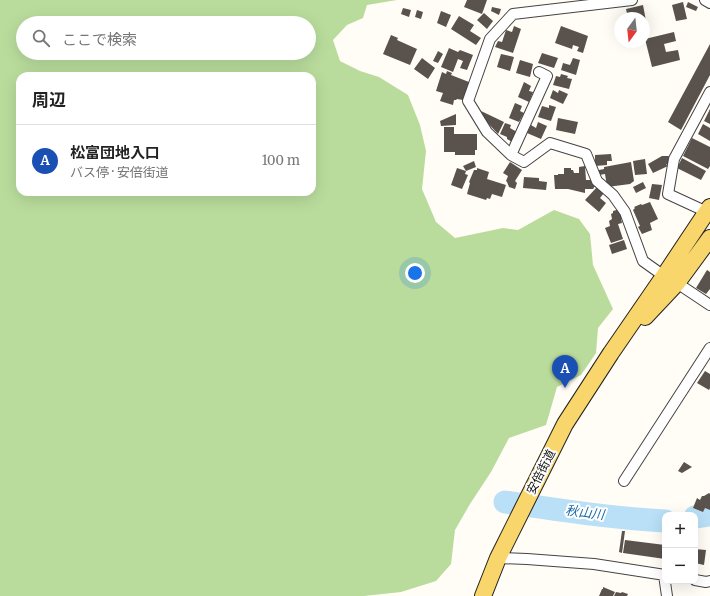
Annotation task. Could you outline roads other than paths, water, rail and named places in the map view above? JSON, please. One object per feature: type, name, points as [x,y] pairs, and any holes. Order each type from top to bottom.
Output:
[{"type":"main road","name":"安倍街道","points":[[671,279],[708,209]]},
{"type":"main road","name":"安倍街道","points":[[483,596],[498,558],[566,424],[611,353],[671,279],[710,238]]},
{"type":"street","points":[[632,0],[513,14],[490,39],[468,100],[487,132],[511,156],[524,162],[550,143],[586,154],[597,182],[613,195],[625,212],[643,261],[710,305]]},
{"type":"street","points":[[705,0],[710,3]]},
{"type":"street","points":[[511,156],[548,76],[539,72]]},
{"type":"street","points":[[708,209],[668,194],[674,159],[710,92]]},
{"type":"street","points":[[624,481],[710,348]]},
{"type":"street","points":[[498,558],[594,564],[662,575]]},
{"type":"street","points":[[698,581],[710,581]]},
{"type":"street","points":[[665,584],[667,596]]},
{"type":"waterway","name":"秋山川","points":[[505,502],[605,516],[662,521]]},
{"type":"waterway","name":"秋山川","points":[[698,517],[710,515]]},
{"type":"place","name":"松富団地入口","points":[[565,388]]}]
